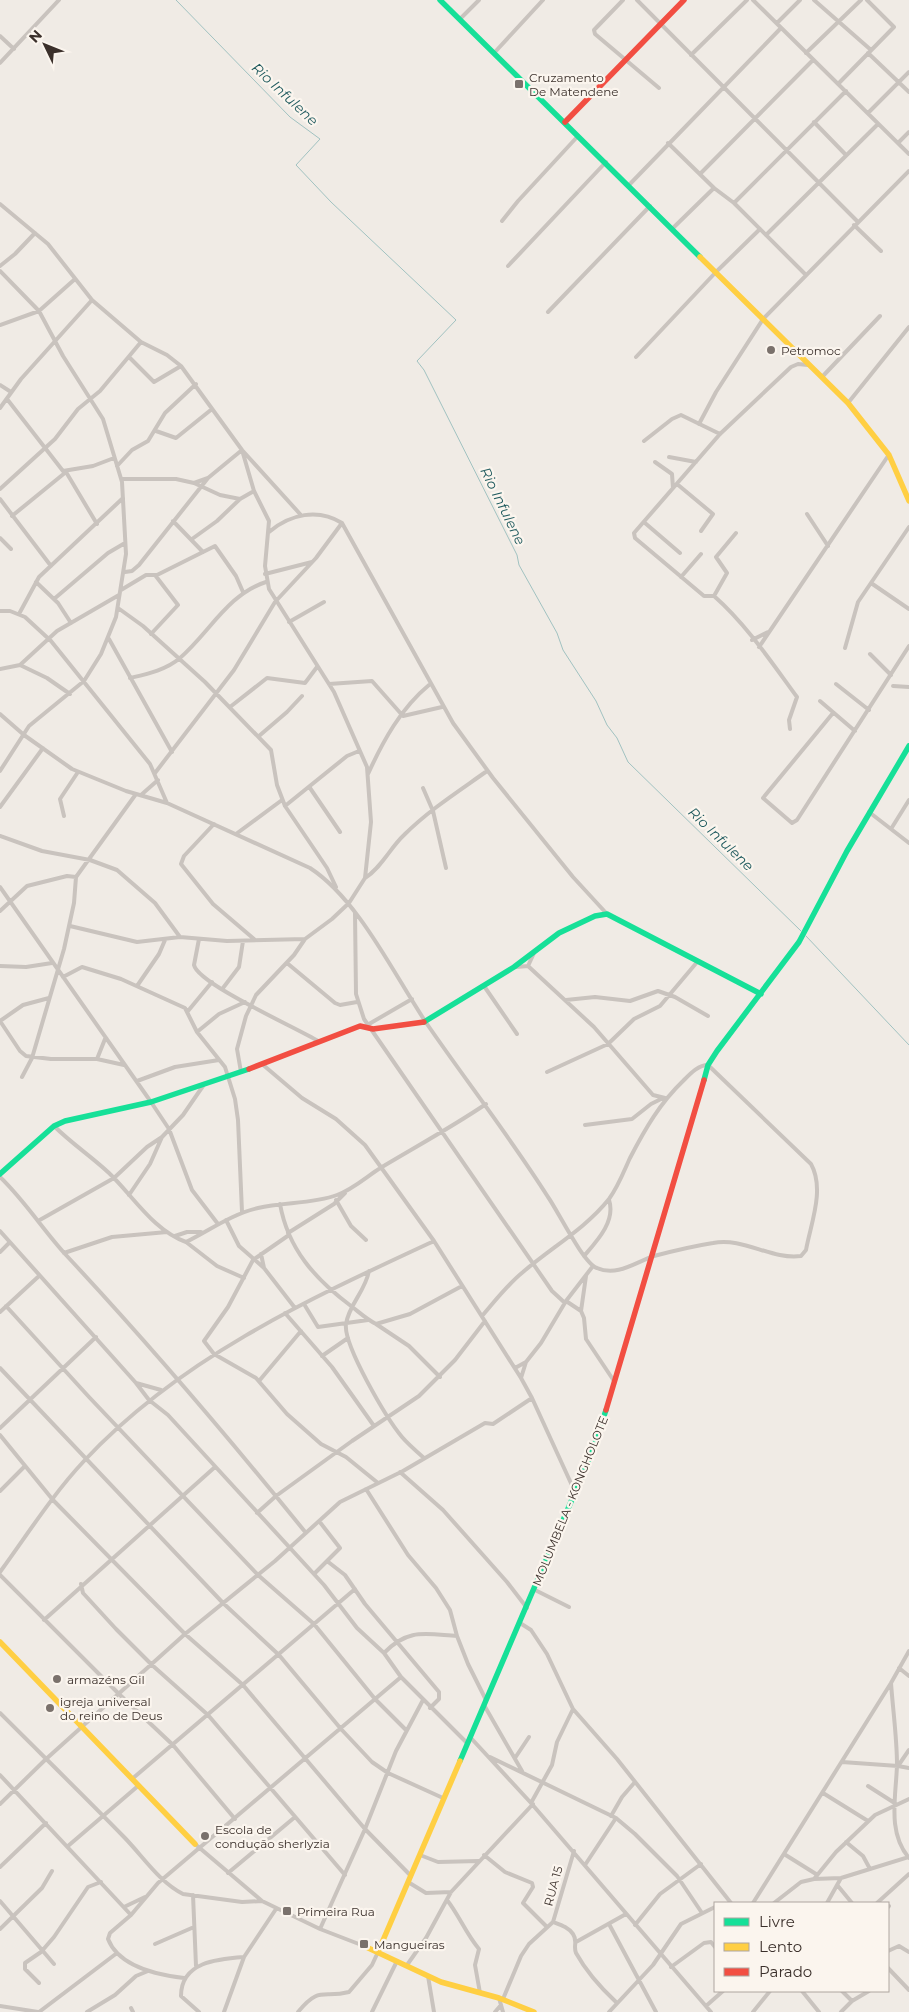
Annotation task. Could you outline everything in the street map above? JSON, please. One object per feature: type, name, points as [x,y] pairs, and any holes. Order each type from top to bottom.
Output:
[{"type":"main road","points":[[440,0],[495,52],[848,403],[889,455],[909,501]]},
{"type":"main road","points":[[565,122],[684,0]]},
{"type":"main road","points":[[869,812],[908,749]]},
{"type":"main road","name":"MOLUMBELA - KONGHOLOTE","points":[[378,1952],[420,1855],[442,1798],[535,1590],[591,1455],[653,1256],[708,1066],[717,1051],[799,942],[869,812]]},
{"type":"main road","points":[[0,1176],[54,1126],[82,1116],[151,1102],[204,1085],[360,1026],[371,1027],[426,1022],[514,967],[526,956],[534,953],[559,933],[595,916],[607,914],[761,994]]},
{"type":"main road","points":[[0,1642],[198,1846]]},
{"type":"main road","points":[[364,1946],[428,1976],[534,2012]]},
{"type":"street","points":[[0,64],[59,0]]},
{"type":"street","points":[[460,19],[479,0]]},
{"type":"street","points":[[495,52],[543,0]]},
{"type":"street","points":[[623,0],[594,30],[595,34],[659,88]]},
{"type":"street","points":[[637,0],[690,55],[820,181],[881,250]]},
{"type":"street","points":[[690,55],[747,0]]},
{"type":"street","points":[[753,0],[909,154]]},
{"type":"street","points":[[777,24],[800,0]]},
{"type":"street","points":[[814,0],[839,20],[909,92]]},
{"type":"street","points":[[806,53],[861,0]]},
{"type":"street","points":[[838,84],[894,27],[867,0]]},
{"type":"street","points":[[629,186],[781,28]]},
{"type":"street","points":[[0,36],[14,49]]},
{"type":"street","points":[[700,174],[813,60]]},
{"type":"street","points":[[868,114],[909,72]]},
{"type":"street","points":[[734,203],[846,91]]},
{"type":"street","points":[[814,122],[846,155]]},
{"type":"street","points":[[766,234],[878,124]]},
{"type":"street","points":[[898,143],[909,132]]},
{"type":"street","points":[[502,221],[578,136]]},
{"type":"street","points":[[668,144],[714,188],[734,203],[805,274]]},
{"type":"street","points":[[508,266],[606,162]]},
{"type":"street","points":[[699,424],[716,392],[763,319],[805,274],[909,171]]},
{"type":"street","points":[[672,229],[714,188]]},
{"type":"street","points":[[0,204],[57,254],[92,300],[141,342],[167,355],[181,366],[196,384],[242,450],[300,514]]},
{"type":"street","points":[[548,312],[650,206]]},
{"type":"street","points":[[636,358],[760,228]]},
{"type":"street","points":[[0,265],[35,233]]},
{"type":"street","points":[[0,271],[13,287],[39,311],[63,356],[103,419],[121,479],[125,543],[125,572],[118,608],[109,639],[84,680],[70,694],[28,726],[0,771]]},
{"type":"street","points":[[0,325],[39,311],[75,279]]},
{"type":"street","points":[[0,408],[11,392],[55,340],[92,300]]},
{"type":"street","points":[[822,377],[880,316]]},
{"type":"street","points":[[848,403],[909,327]]},
{"type":"street","points":[[0,489],[46,448],[78,409],[91,398],[141,342]]},
{"type":"street","points":[[129,357],[154,382],[181,366]]},
{"type":"street","points":[[790,728],[789,720],[797,698],[759,647],[724,605],[714,596],[704,596],[634,536],[634,532],[645,523],[720,434],[791,366],[798,364],[810,365]]},
{"type":"street","points":[[117,466],[132,450],[144,445],[156,431],[165,413],[196,384]]},
{"type":"street","points":[[0,385],[11,392]]},
{"type":"street","points":[[7,399],[66,472],[97,524]]},
{"type":"street","points":[[156,431],[176,438],[212,409]]},
{"type":"street","points":[[644,441],[678,416],[720,434]]},
{"type":"street","points":[[125,572],[132,571],[139,565],[208,478],[242,450]]},
{"type":"street","points":[[242,450],[254,490],[266,512],[269,532],[265,554],[266,582],[275,602],[329,684],[344,712],[368,774],[371,822],[365,878]]},
{"type":"street","points":[[759,647],[889,455]]},
{"type":"street","points":[[669,457],[696,462]]},
{"type":"street","points":[[12,516],[66,472],[93,466],[114,458]]},
{"type":"street","points":[[655,462],[673,476],[673,488]]},
{"type":"street","points":[[194,483],[208,478]]},
{"type":"street","points":[[121,479],[176,479],[194,483],[201,488],[240,499]]},
{"type":"street","points":[[677,484],[713,514],[701,531]]},
{"type":"street","points":[[192,539],[216,521],[240,499],[254,490]]},
{"type":"street","points":[[19,614],[36,582],[123,498]]},
{"type":"street","points":[[0,499],[51,566]]},
{"type":"street","points":[[269,532],[286,520],[300,514],[327,516],[342,523],[395,617],[442,707],[487,771],[573,877],[607,914]]},
{"type":"street","points":[[807,514],[828,546]]},
{"type":"street","points":[[173,521],[203,552]]},
{"type":"street","points":[[155,773],[242,658],[275,602],[312,562],[342,523]]},
{"type":"street","points":[[645,523],[680,553]]},
{"type":"street","points":[[846,648],[858,602],[909,527]]},
{"type":"street","points":[[714,596],[727,573],[716,558],[736,532]]},
{"type":"street","points":[[0,538],[11,549]]},
{"type":"street","points":[[54,598],[108,553],[125,543]]},
{"type":"street","points":[[0,669],[20,665],[48,638],[146,575],[154,575],[217,547],[244,592]]},
{"type":"street","points":[[681,577],[701,554]]},
{"type":"street","points":[[266,574],[312,562]]},
{"type":"street","points":[[151,634],[178,605],[154,575]]},
{"type":"street","points":[[36,582],[54,598],[71,623]]},
{"type":"street","points":[[130,678],[159,670],[179,659],[244,592],[252,586],[266,582]]},
{"type":"street","points":[[871,583],[909,609]]},
{"type":"street","points":[[288,622],[324,602]]},
{"type":"street","points":[[118,608],[179,659],[230,707],[273,753],[275,773],[282,800],[330,873],[337,889]]},
{"type":"street","points":[[0,611],[19,614],[48,638],[84,680],[155,773],[167,803]]},
{"type":"street","points":[[752,640],[769,632]]},
{"type":"street","points":[[109,639],[172,752]]},
{"type":"street","points":[[833,713],[763,800],[792,823],[795,823],[909,646]]},
{"type":"street","points":[[870,654],[891,675]]},
{"type":"street","points":[[20,665],[47,678],[70,694]]},
{"type":"street","points":[[230,707],[267,678],[305,683],[317,667]]},
{"type":"street","points":[[329,684],[372,681],[402,715]]},
{"type":"street","points":[[836,684],[869,710]]},
{"type":"street","points":[[368,774],[402,715],[415,698],[430,685]]},
{"type":"street","points":[[893,686],[909,687]]},
{"type":"street","points":[[259,736],[302,696]]},
{"type":"street","points":[[820,701],[855,732]]},
{"type":"street","points":[[402,715],[442,707]]},
{"type":"street","points":[[0,714],[24,734],[78,772],[136,794],[167,803],[214,824],[310,868],[337,889],[349,903],[426,1022],[534,1174],[584,1256],[593,1266],[602,1270],[627,1268],[653,1256],[714,1243],[744,1244],[773,1254],[793,1257],[801,1256],[806,1250],[817,1199],[815,1171],[811,1164],[708,1066],[696,1069],[664,1098],[655,1102],[632,1119],[585,1125]]},
{"type":"street","points":[[0,807],[43,748]]},
{"type":"street","points":[[285,806],[310,788],[347,756],[359,751]]},
{"type":"street","points":[[241,1072],[237,1049],[250,1006],[260,989],[287,963],[305,939],[332,919],[349,903],[365,878],[376,870],[401,837],[438,806],[487,771]]},
{"type":"street","points":[[64,816],[60,800],[78,772]]},
{"type":"street","points":[[141,795],[158,780]]},
{"type":"street","points":[[310,788],[340,832]]},
{"type":"street","points":[[424,788],[433,811],[446,868]]},
{"type":"street","points":[[22,1077],[32,1058],[70,926],[76,877],[136,794]]},
{"type":"street","points":[[236,834],[282,800]]},
{"type":"street","points":[[891,829],[909,800]]},
{"type":"street","points":[[869,812],[909,843]]},
{"type":"street","points":[[214,824],[184,856],[181,864],[213,904],[254,939]]},
{"type":"street","points":[[0,836],[42,851],[90,860],[120,872],[155,903],[180,937]]},
{"type":"street","points":[[324,877],[330,873]]},
{"type":"street","points":[[0,911],[27,886],[67,876],[76,877]]},
{"type":"street","points":[[0,887],[151,1102],[169,1130],[192,1190],[218,1224]]},
{"type":"street","points":[[355,914],[357,1002],[371,1027],[552,1291],[565,1302],[581,1311]]},
{"type":"street","points":[[70,926],[137,942],[180,937],[243,941],[254,939],[305,939]]},
{"type":"street","points":[[199,939],[194,968],[250,1006],[294,1026],[318,1041]]},
{"type":"street","points":[[136,986],[159,954],[165,940]]},
{"type":"street","points":[[223,988],[239,967],[243,941]]},
{"type":"street","points":[[528,966],[534,953]]},
{"type":"street","points":[[547,1072],[608,1044],[634,1019],[660,1006],[698,961]]},
{"type":"street","points":[[0,966],[26,967],[52,963]]},
{"type":"street","points":[[287,963],[334,1003],[340,1005],[357,1002]]},
{"type":"street","points":[[514,967],[528,966],[566,1000],[653,1095],[658,1109]]},
{"type":"street","points":[[64,977],[82,967],[136,986],[179,1004],[188,1011],[197,1032],[229,1076],[238,1120],[242,1212]]},
{"type":"street","points":[[188,1011],[212,982]]},
{"type":"street","points":[[484,986],[517,1034]]},
{"type":"street","points":[[566,1000],[595,997],[630,1001],[658,991],[708,1016]]},
{"type":"street","points":[[49,998],[23,1005],[0,1021],[20,1051],[32,1058],[97,1059],[124,1065]]},
{"type":"street","points":[[371,1027],[412,999]]},
{"type":"street","points":[[197,1032],[219,1014],[245,1002]]},
{"type":"street","points":[[97,1059],[105,1039]]},
{"type":"street","points":[[137,1081],[175,1067],[218,1060]]},
{"type":"street","points":[[262,1064],[302,1098],[336,1119],[355,1135],[382,1167],[434,1241],[515,1368],[532,1398],[575,1493]]},
{"type":"street","points":[[38,1221],[114,1178],[138,1155],[169,1130],[183,1115],[204,1085]]},
{"type":"street","points":[[653,1095],[664,1098]]},
{"type":"street","points":[[482,1316],[512,1282],[533,1263],[583,1228],[608,1200],[664,1098]]},
{"type":"street","points":[[186,1242],[201,1232],[242,1212],[335,1196],[346,1191],[382,1167],[443,1133],[486,1104]]},
{"type":"street","points":[[54,1126],[114,1178],[167,1232],[206,1255],[217,1266],[244,1278]]},
{"type":"street","points":[[129,1194],[150,1164],[162,1136]]},
{"type":"street","points":[[0,1176],[64,1253],[179,1378],[197,1403],[306,1533]]},
{"type":"street","points":[[346,1191],[337,1202],[288,1234],[253,1260],[225,1313],[204,1338],[207,1347],[214,1354],[244,1370],[260,1382],[303,1428],[325,1447],[338,1452],[378,1483]]},
{"type":"street","points":[[335,1196],[351,1226],[366,1240]]},
{"type":"street","points":[[584,1256],[604,1231],[609,1216],[608,1200]]},
{"type":"street","points":[[280,1204],[288,1234],[307,1266],[330,1290],[368,1320],[409,1346],[440,1377]]},
{"type":"street","points":[[226,1220],[239,1246],[264,1268],[295,1308]]},
{"type":"street","points":[[0,1231],[9,1244],[96,1337],[149,1400],[165,1411],[314,1574],[363,1634],[384,1653],[400,1677],[467,1743]]},
{"type":"street","points":[[64,1253],[112,1237],[167,1232]]},
{"type":"street","points":[[175,1236],[187,1232],[201,1232]]},
{"type":"street","points":[[236,1819],[173,1745],[44,1620],[0,1574],[85,1459],[161,1390],[214,1354],[295,1308],[434,1241]]},
{"type":"street","points":[[0,1252],[9,1244]]},
{"type":"street","points":[[261,1254],[264,1268]]},
{"type":"street","points":[[520,1378],[526,1362],[540,1344],[565,1302],[593,1266]]},
{"type":"street","points":[[369,1271],[365,1288],[352,1307],[347,1322],[348,1338],[367,1381],[389,1416],[402,1436],[424,1458]]},
{"type":"street","points":[[0,1312],[39,1276]]},
{"type":"street","points":[[586,1276],[581,1311],[587,1343],[615,1382]]},
{"type":"street","points":[[376,1324],[410,1314],[462,1286]]},
{"type":"street","points":[[304,1304],[318,1327],[368,1320]]},
{"type":"street","points":[[6,1306],[118,1428],[258,1575],[314,1624],[375,1699],[406,1730]]},
{"type":"street","points":[[285,1314],[322,1356],[374,1426]]},
{"type":"street","points":[[257,1513],[276,1496],[419,1396],[440,1377],[484,1321]]},
{"type":"street","points":[[260,1382],[301,1331]]},
{"type":"street","points":[[0,1428],[96,1337]]},
{"type":"street","points":[[322,1356],[348,1338]]},
{"type":"street","points":[[515,1368],[526,1362]]},
{"type":"street","points":[[0,1368],[222,1603],[279,1655],[341,1729],[372,1762],[388,1773],[442,1798]]},
{"type":"street","points":[[136,1383],[161,1390]]},
{"type":"street","points":[[0,1804],[45,1760],[120,1695],[186,1634],[290,1548],[340,1502],[400,1472],[485,1423],[492,1424],[532,1398]]},
{"type":"street","points":[[0,1435],[53,1500],[186,1634],[243,1685],[410,1879],[426,1893],[451,1892]]},
{"type":"street","points":[[0,1491],[25,1466]]},
{"type":"street","points":[[44,1620],[81,1584],[113,1559],[215,1467]]},
{"type":"street","points":[[400,1472],[443,1510],[507,1582],[527,1608]]},
{"type":"street","points":[[366,1489],[408,1556],[436,1588],[450,1610],[457,1636],[485,1703],[522,1771]]},
{"type":"street","points":[[314,1574],[340,1548],[319,1521]]},
{"type":"street","points":[[107,1563],[108,1554]]},
{"type":"street","points":[[327,1561],[345,1575],[355,1590],[439,1692],[439,1698],[430,1708]]},
{"type":"street","points":[[81,1584],[83,1593],[152,1665],[208,1715],[345,1874]]},
{"type":"street","points":[[132,1779],[355,1590]]},
{"type":"street","points":[[535,1590],[569,1607]]},
{"type":"street","points":[[73,1592],[83,1593]]},
{"type":"street","points":[[520,1624],[531,1630],[547,1654],[573,1709],[635,1782],[730,1902]]},
{"type":"street","points":[[384,1653],[396,1640],[421,1634],[457,1636]]},
{"type":"street","points":[[754,1902],[823,1793],[909,1651]]},
{"type":"street","points":[[899,1668],[909,1676]]},
{"type":"street","points":[[184,1978],[148,1971],[117,1953],[111,1946],[108,1936],[198,1846],[236,1819],[400,1677]]},
{"type":"street","points":[[775,1902],[801,1882],[814,1879],[841,1878],[909,1857],[897,1838],[894,1803],[897,1766],[891,1683]]},
{"type":"street","points":[[320,1929],[365,1829],[406,1730],[423,1700]]},
{"type":"street","points":[[407,1965],[426,1938],[451,1892],[532,1803],[552,1765],[557,1742],[573,1709]]},
{"type":"street","points":[[0,1713],[103,1816],[163,1880],[177,1891],[242,1902],[262,1901]]},
{"type":"street","points":[[470,1736],[574,1851],[660,1955],[711,2012]]},
{"type":"street","points":[[515,1758],[529,1737]]},
{"type":"street","points":[[897,1766],[909,1750]]},
{"type":"street","points":[[488,1756],[616,1818],[635,1834],[682,1881],[702,1913]]},
{"type":"street","points":[[842,1762],[909,1768]]},
{"type":"street","points":[[0,1775],[131,1915]]},
{"type":"street","points":[[611,1816],[622,1797],[635,1782]]},
{"type":"street","points":[[68,1846],[138,1786]]},
{"type":"street","points":[[868,1786],[894,1803]]},
{"type":"street","points":[[823,1793],[868,1821]]},
{"type":"street","points":[[814,1879],[816,1874],[868,1821],[894,1803],[909,1799]]},
{"type":"street","points":[[228,1873],[295,1816]]},
{"type":"street","points":[[585,1865],[616,1818]]},
{"type":"street","points":[[0,1867],[46,1823]]},
{"type":"street","points":[[846,1842],[863,1856],[870,1869]]},
{"type":"street","points":[[198,1846],[262,1901],[320,1929],[364,1946]]},
{"type":"street","name":"RUA 15","points":[[495,2012],[521,1956],[529,1944],[553,1922],[574,1851]]},
{"type":"street","points":[[484,1854],[505,1872],[532,1883],[533,1887],[523,1903],[547,1927]]},
{"type":"street","points":[[784,1854],[816,1874]]},
{"type":"street","points":[[420,1855],[438,1862],[479,1861]]},
{"type":"street","points":[[635,1924],[660,1894],[682,1881],[701,1864]]},
{"type":"street","points":[[0,1929],[42,1888],[52,1871]]},
{"type":"street","points":[[878,1902],[909,1874]]},
{"type":"street","points":[[828,1902],[841,1878]]},
{"type":"street","points":[[39,1983],[24,1965],[43,1949],[70,1917],[85,1890],[102,1882]]},
{"type":"street","points":[[838,1886],[851,1902]]},
{"type":"street","points":[[124,1907],[148,1895]]},
{"type":"street","points":[[193,1895],[196,1966]]},
{"type":"street","points":[[447,1900],[460,1918],[470,1940],[479,1949],[475,1965],[480,1994]]},
{"type":"street","points":[[0,1901],[54,1964]]},
{"type":"street","points":[[609,2012],[616,2002],[640,1980],[681,1924],[714,1907]]},
{"type":"street","points":[[224,2012],[244,1957],[276,1909]]},
{"type":"street","points":[[616,2002],[595,1980],[574,1948],[576,1942],[626,1914]]},
{"type":"street","points":[[553,1922],[568,1929],[576,1942]]},
{"type":"street","points":[[609,1924],[656,2012]]},
{"type":"street","points":[[155,1944],[194,1927]]},
{"type":"street","points":[[672,1967],[704,1943],[711,1942],[714,1946]]},
{"type":"street","points":[[889,1951],[899,1946],[909,1952]]},
{"type":"street","points":[[298,2012],[314,1996],[321,1993],[349,1992],[372,1965],[378,1952]]},
{"type":"street","points":[[0,2006],[39,2012],[117,1953]]},
{"type":"street","points":[[199,2012],[181,1996],[184,1978],[196,1966],[244,1957]]},
{"type":"street","points":[[372,2012],[397,1960]]},
{"type":"street","points":[[87,2012],[115,1995],[136,1976],[148,1971]]},
{"type":"street","points":[[889,1971],[909,1990]]},
{"type":"street","points":[[428,1976],[434,2012]]},
{"type":"street","points":[[706,2006],[722,1992]]},
{"type":"street","points":[[753,2012],[769,1992]]},
{"type":"street","points":[[803,1992],[819,2012]]},
{"type":"street","points":[[843,1992],[852,2001]]},
{"type":"street","points":[[841,2012],[852,2001],[867,1992]]},
{"type":"street","points":[[501,2001],[503,2012]]},
{"type":"waterway","name":"Rio Infulene","points":[[176,0],[290,117],[320,139],[296,165],[331,202],[456,320],[417,361],[424,370],[517,555],[519,565],[557,633],[563,650],[596,701],[628,762],[801,931]]},
{"type":"waterway","name":"Rio Infulene","points":[[806,936],[909,1045]]},
{"type":"traffic: fast","points":[[440,0],[700,257]]},
{"type":"traffic: fast","points":[[704,1080],[708,1065],[717,1051],[799,942],[847,851],[909,746]]},
{"type":"traffic: fast","points":[[424,1022],[514,967],[559,933],[595,916],[607,914],[761,994]]},
{"type":"traffic: fast","points":[[0,1174],[54,1126],[65,1121],[151,1102],[249,1069]]},
{"type":"traffic: fast","points":[[460,1761],[591,1455],[606,1410]]},
{"type":"traffic: slow","points":[[700,257],[848,403],[889,455],[909,501]]},
{"type":"traffic: slow","points":[[0,1642],[195,1844]]},
{"type":"traffic: slow","points":[[378,1952],[460,1761]]},
{"type":"traffic: slow","points":[[364,1946],[441,1982],[499,1998],[534,2012]]},
{"type":"traffic: jam","points":[[565,122],[684,0]]},
{"type":"traffic: jam","points":[[249,1069],[360,1026],[373,1029],[424,1022]]},
{"type":"traffic: jam","points":[[606,1410],[704,1080]]},
{"type":"place","name":"Cruzamento De Matendene","points":[[519,84]]},
{"type":"place","name":"Petromoc","points":[[771,350]]},
{"type":"place","name":"armazéns Gil","points":[[57,1679]]},
{"type":"place","name":"igreja universal do reino de Deus","points":[[50,1708]]},
{"type":"place","name":"Escola de condução sherlyzia","points":[[205,1836]]},
{"type":"place","name":"Primeira Rua","points":[[287,1911]]},
{"type":"place","name":"Mangueiras","points":[[364,1944]]}]
